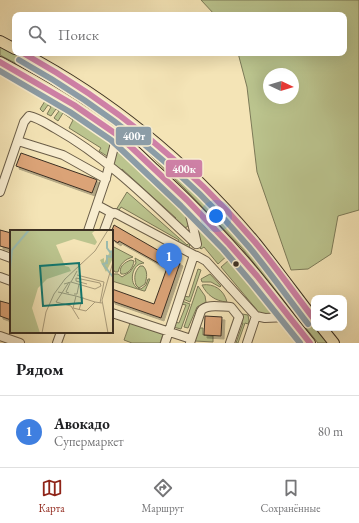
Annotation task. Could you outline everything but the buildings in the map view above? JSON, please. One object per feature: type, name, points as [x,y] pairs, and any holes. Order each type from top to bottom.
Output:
[{"type":"main road","points":[[0,41],[12,47]]},
{"type":"main road","points":[[29,56],[50,67],[103,101],[148,135],[174,158],[210,192],[255,242],[311,315]]},
{"type":"main road","points":[[0,62],[50,90],[117,135],[184,195],[241,257],[310,343]]},
{"type":"main road","points":[[324,331],[334,343]]},
{"type":"lane","points":[[0,192],[24,122],[29,116],[36,118],[65,134],[109,165],[196,244]]},
{"type":"lane","points":[[88,230],[106,179],[117,135]]},
{"type":"lane","points":[[18,141],[63,155],[106,179]]},
{"type":"lane","points":[[165,343],[196,256],[196,244],[184,195]]},
{"type":"lane","points":[[97,205],[206,261],[256,316],[265,318],[288,317]]},
{"type":"lane","points":[[104,230],[112,213]]},
{"type":"lane","points":[[0,254],[10,258]]},
{"type":"lane","points":[[0,276],[10,281]]},
{"type":"lane","points":[[231,307],[236,301],[237,296]]},
{"type":"lane","points":[[113,313],[191,341],[202,308],[209,306],[231,307],[239,317]]},
{"type":"lane","points":[[230,343],[240,313],[249,309]]},
{"type":"lane","points":[[247,343],[256,316]]},
{"type":"lane","points":[[57,343],[61,333]]},
{"type":"lane","points":[[0,336],[20,343]]},
{"type":"green space","points":[[201,0],[359,0],[359,210],[338,216],[331,254],[308,269],[291,270],[257,172],[247,87],[239,56],[347,56],[347,12],[212,12]]},
{"type":"green space","points":[[0,46],[12,53],[12,56],[18,56],[92,98],[137,131],[176,167],[235,228],[311,319],[311,331],[320,331],[330,343],[318,343],[241,247],[141,146],[107,120],[32,72],[0,55]]},
{"type":"green space","points":[[46,93],[107,133],[110,144],[107,156],[99,151],[101,148],[69,128],[73,120],[63,113],[58,121],[54,118],[59,111],[56,109],[51,116],[47,114],[51,107],[48,105],[43,112],[40,109],[45,101],[42,100]]},
{"type":"green space","points":[[125,147],[183,198],[189,224],[187,227],[183,228],[174,220],[176,218],[122,169],[120,171],[113,165],[116,154],[121,148]]},
{"type":"green space","points":[[127,192],[187,245],[190,242],[189,249],[177,243],[179,240],[121,207],[118,212],[116,210]]},
{"type":"green space","points":[[205,222],[226,247],[224,249],[229,254],[218,264],[204,247],[201,249],[200,248],[198,224]]},
{"type":"green space","points":[[113,247],[133,257],[123,262],[118,272],[115,272],[113,269]]},
{"type":"green space","points":[[135,258],[144,263],[135,268],[132,279],[133,283],[137,288],[141,289],[146,285],[148,279],[150,279],[145,291],[113,281],[113,274],[118,274],[122,277],[130,272],[136,263]]},
{"type":"green space","points":[[131,260],[134,261],[133,266],[128,272],[121,274],[121,267],[124,263]]},
{"type":"green space","points":[[229,260],[241,269],[244,267],[277,309],[278,312],[276,314],[266,315],[255,312],[257,310],[221,267]]},
{"type":"green space","points":[[140,266],[145,268],[147,277],[145,284],[139,288],[136,285],[135,277]]},
{"type":"green space","points":[[198,269],[201,270],[190,302],[183,299],[184,296],[189,297]]},
{"type":"green space","points":[[210,274],[221,286],[220,287],[211,282],[202,282],[201,279]]},
{"type":"green space","points":[[202,285],[211,285],[218,288],[224,294],[227,302],[212,297],[206,292]]},
{"type":"green space","points":[[198,286],[205,296],[206,302],[197,307],[188,328],[184,327]]},
{"type":"green space","points":[[182,301],[190,304],[181,329],[173,327],[175,322],[179,323],[186,305],[181,304]]},
{"type":"green space","points":[[242,314],[248,315],[249,321],[248,324],[245,323],[238,343],[236,343],[243,323],[238,322]]},
{"type":"green space","points":[[130,323],[163,334],[160,343],[132,343],[124,340]]},
{"type":"green space","points":[[199,328],[203,328],[203,335],[213,336],[213,342],[195,341]]},
{"type":"transit line","name":"400к","points":[[28,56],[56,72],[118,114],[176,161],[230,214],[255,242],[311,315]]},
{"type":"transit line","name":"400т","points":[[19,60],[83,99],[113,120],[170,166],[198,192],[249,247],[308,324]]},
{"type":"transit line","name":"400к","points":[[0,62],[74,105],[116,134],[131,147],[187,200],[229,244],[257,276],[310,343]]},
{"type":"transit line","name":"400т","points":[[0,71],[70,112],[111,140],[181,206],[223,249],[300,343]]},
{"type":"place","name":"Авокадо","points":[[169,276]]}]
